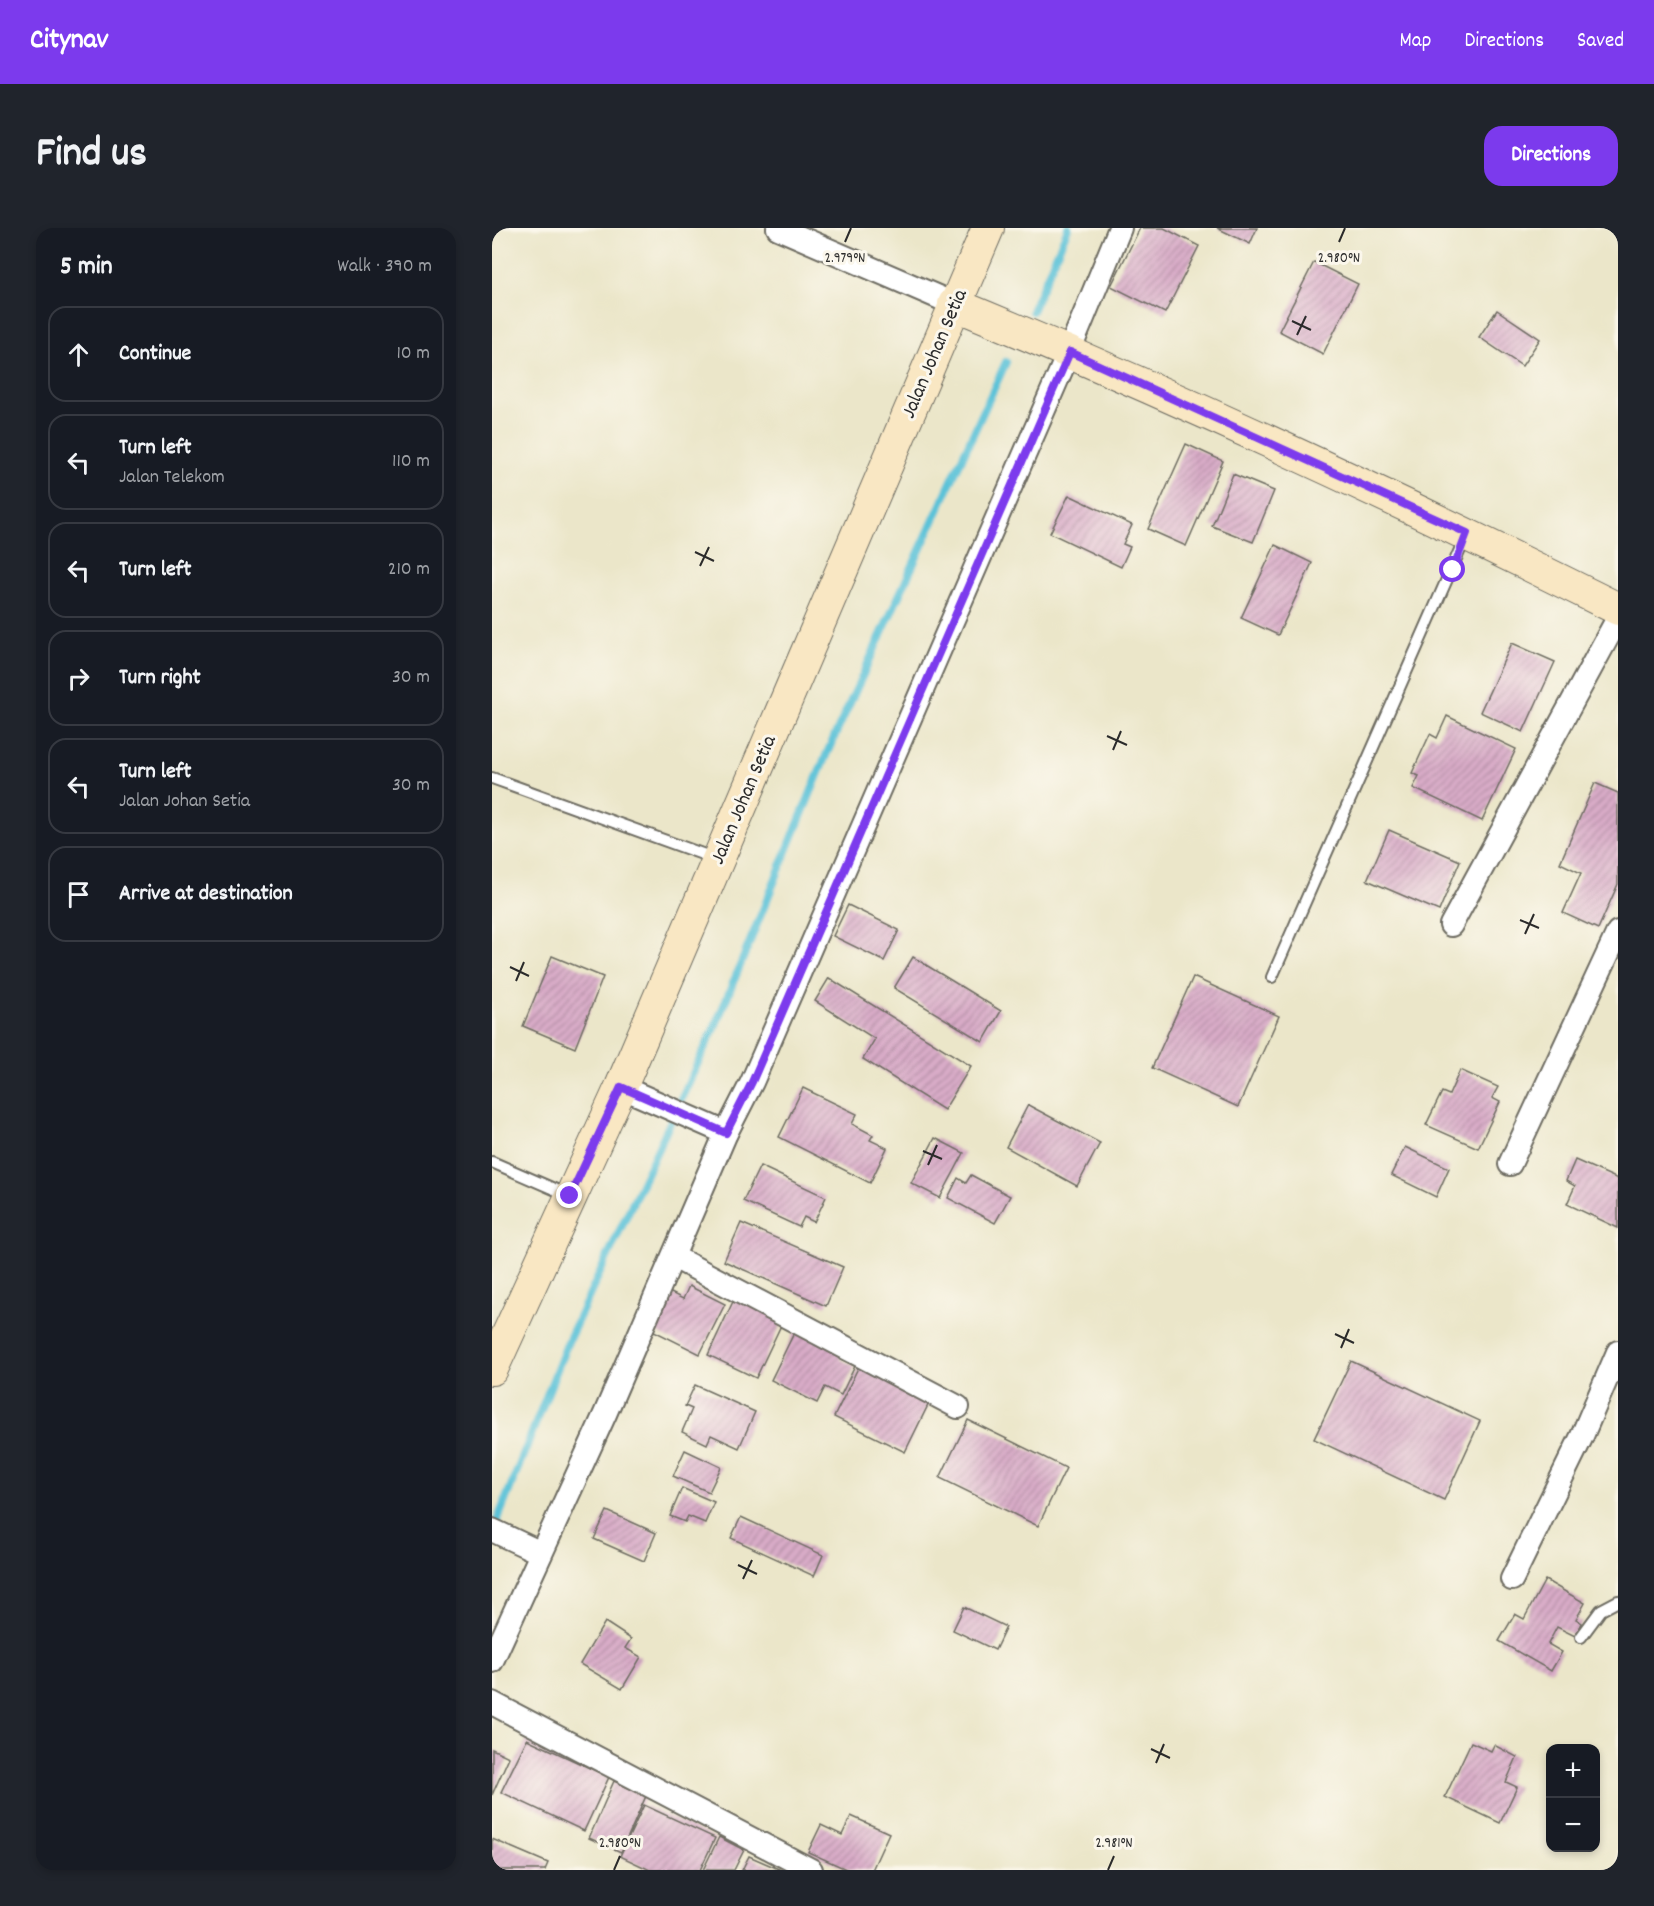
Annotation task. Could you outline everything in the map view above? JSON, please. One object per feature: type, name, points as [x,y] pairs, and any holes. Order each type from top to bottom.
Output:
[{"type":"main road","name":"Jalan Johan Setia","points":[[492,1369],[570,1196],[635,1093],[717,859],[988,228]]},
{"type":"main road","points":[[954,304],[1070,352],[1467,533],[1618,609]]},
{"type":"street","points":[[778,228],[954,304]]},
{"type":"street","points":[[492,1661],[533,1550],[674,1257],[726,1133],[752,1082],[1070,352],[1120,228]]},
{"type":"street","points":[[1451,925],[1618,618]]},
{"type":"street","points":[[1510,1164],[1618,932]]},
{"type":"street","points":[[635,1093],[726,1133]]},
{"type":"street","points":[[674,1257],[958,1407]]},
{"type":"street","points":[[1512,1579],[1582,1436],[1618,1352]]},
{"type":"street","points":[[492,1530],[533,1550]]},
{"type":"street","points":[[492,1703],[811,1870]]},
{"type":"lane","points":[[1272,977],[1467,533]]},
{"type":"lane","points":[[492,778],[717,859]]},
{"type":"lane","points":[[492,1162],[570,1196]]},
{"type":"lane","points":[[1581,1637],[1601,1610],[1618,1601]]},
{"type":"building","points":[[1140,228],[1164,228],[1199,246],[1165,313],[1111,286]]},
{"type":"building","points":[[1217,228],[1257,228],[1250,244]]},
{"type":"building","points":[[1314,262],[1358,284],[1323,354],[1279,331]]},
{"type":"building","points":[[1497,310],[1540,339],[1522,366],[1479,337]]},
{"type":"building","points":[[1186,444],[1223,461],[1186,546],[1148,529]]},
{"type":"building","points":[[1233,474],[1274,491],[1253,542],[1212,526]]},
{"type":"building","points":[[1069,495],[1132,525],[1123,544],[1130,547],[1121,567],[1050,533]]},
{"type":"building","points":[[1275,545],[1312,563],[1278,635],[1241,618]]},
{"type":"building","points":[[1512,643],[1555,662],[1523,732],[1480,712]]},
{"type":"building","points":[[1447,716],[1516,749],[1482,821],[1413,788],[1419,776],[1412,773],[1430,734],[1437,738]]},
{"type":"building","points":[[1595,783],[1618,793],[1618,884],[1598,929],[1563,913],[1581,873],[1560,863]]},
{"type":"building","points":[[1389,830],[1460,861],[1439,911],[1367,880]]},
{"type":"building","points":[[848,905],[899,930],[884,961],[833,936]]},
{"type":"building","points":[[552,956],[603,977],[575,1048],[523,1026]]},
{"type":"building","points":[[913,957],[1001,1011],[983,1042],[894,988]]},
{"type":"building","points":[[1193,977],[1279,1016],[1238,1107],[1152,1068]]},
{"type":"building","points":[[829,978],[971,1066],[944,1110],[863,1059],[875,1039],[815,1001]]},
{"type":"building","points":[[1460,1070],[1498,1087],[1492,1098],[1500,1102],[1478,1148],[1426,1125],[1442,1092],[1449,1095]]},
{"type":"building","points":[[803,1088],[857,1114],[852,1124],[873,1135],[870,1140],[887,1148],[870,1183],[779,1137]]},
{"type":"building","points":[[1028,1105],[1100,1143],[1077,1186],[1006,1147]]},
{"type":"building","points":[[935,1138],[964,1153],[940,1198],[911,1183]]},
{"type":"building","points":[[1405,1147],[1449,1168],[1436,1197],[1391,1175]]},
{"type":"building","points":[[1575,1160],[1618,1179],[1618,1228],[1567,1204],[1575,1186],[1566,1181]]},
{"type":"building","points":[[760,1166],[826,1197],[814,1222],[804,1217],[799,1227],[743,1201]]},
{"type":"building","points":[[971,1175],[1010,1196],[995,1223],[948,1198],[958,1178],[966,1183]]},
{"type":"building","points":[[741,1223],[843,1267],[826,1306],[724,1261]]},
{"type":"building","points":[[689,1286],[725,1304],[700,1354],[650,1329],[669,1292],[683,1299]]},
{"type":"building","points":[[737,1293],[783,1321],[756,1378],[708,1355]]},
{"type":"building","points":[[797,1327],[844,1350],[840,1359],[855,1366],[841,1395],[825,1387],[817,1403],[771,1380]]},
{"type":"building","points":[[1351,1361],[1480,1421],[1444,1500],[1314,1439]]},
{"type":"building","points":[[859,1366],[930,1401],[905,1452],[834,1417]]},
{"type":"building","points":[[695,1385],[755,1412],[739,1448],[711,1435],[707,1444],[682,1432],[692,1409],[685,1406]]},
{"type":"building","points":[[968,1420],[1066,1468],[1038,1526],[940,1478]]},
{"type":"building","points":[[685,1450],[721,1467],[709,1492],[673,1476]]},
{"type":"building","points":[[682,1488],[714,1502],[705,1523],[688,1516],[685,1522],[670,1516]]},
{"type":"building","points":[[607,1511],[656,1533],[644,1561],[594,1539]]},
{"type":"building","points":[[741,1517],[823,1555],[814,1576],[731,1538]]},
{"type":"building","points":[[1545,1580],[1585,1603],[1576,1619],[1582,1623],[1575,1636],[1557,1627],[1548,1644],[1562,1652],[1551,1671],[1499,1641],[1515,1614],[1524,1619]]},
{"type":"building","points":[[964,1607],[1006,1627],[995,1650],[953,1630]]},
{"type":"building","points":[[605,1622],[631,1639],[625,1648],[641,1657],[622,1689],[580,1664]]},
{"type":"building","points":[[527,1739],[609,1777],[584,1831],[501,1792]]},
{"type":"building","points":[[1471,1742],[1491,1751],[1494,1745],[1517,1757],[1506,1782],[1517,1787],[1500,1823],[1445,1797]]},
{"type":"building","points":[[492,1749],[509,1757],[492,1795]]},
{"type":"building","points":[[614,1781],[646,1796],[621,1852],[589,1838]]},
{"type":"building","points":[[644,1805],[715,1838],[700,1870],[650,1870],[620,1856]]},
{"type":"building","points":[[851,1816],[889,1833],[872,1870],[848,1870],[808,1852],[821,1825],[842,1835]]},
{"type":"building","points":[[719,1837],[744,1850],[734,1870],[703,1870]]},
{"type":"building","points":[[492,1839],[548,1863],[545,1870],[492,1870]]},
{"type":"building","points":[[749,1856],[781,1870],[742,1870]]},
{"type":"waterway","points":[[1032,311],[1068,228]]},
{"type":"waterway","points":[[494,1529],[569,1339],[717,1022],[827,753],[1006,362]]},
{"type":"route","points":[[570,1196],[621,1087],[726,1133],[752,1082],[1070,352],[1467,533],[1453,570]]}]
